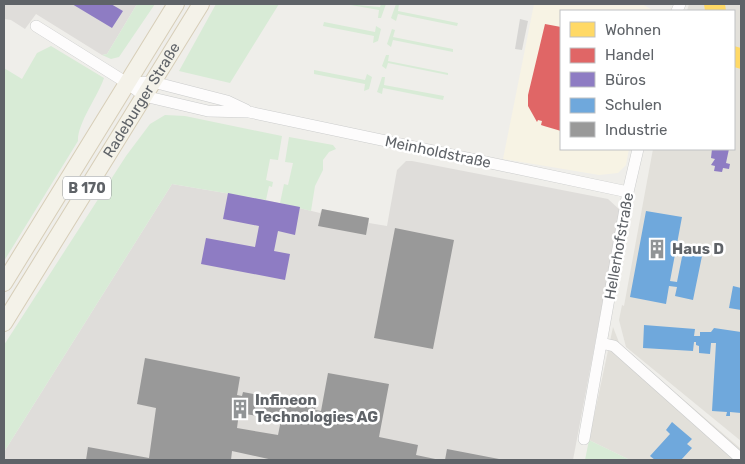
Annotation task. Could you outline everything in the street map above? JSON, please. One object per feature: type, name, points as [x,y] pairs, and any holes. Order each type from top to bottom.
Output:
[{"type":"main road","name":"Radeburger Straße","points":[[4,282],[176,4]]},
{"type":"main road","name":"Radeburger Straße","points":[[4,323],[200,4]]},
{"type":"street","name":"Radeburger Straße","points":[[36,26],[127,83]]},
{"type":"street","name":"Meinholdstraße","points":[[127,83],[152,82],[227,101],[249,112]]},
{"type":"street","name":"Meinholdstraße","points":[[127,83],[144,96],[208,111],[249,112],[628,192]]},
{"type":"street","name":"Hellerhofstraße","points":[[584,439],[628,192],[638,150]]},
{"type":"street","points":[[601,343],[614,346],[741,459]]},
{"type":"shaded area","points":[[4,4],[137,4],[107,54],[102,55],[36,14],[25,29],[11,20],[4,19]]},
{"type":"shaded area","points":[[534,4],[642,4],[652,10],[560,10],[560,150],[629,150],[626,165],[618,173],[599,175],[503,159]]},
{"type":"shaded area","points":[[689,4],[741,4],[741,441],[626,347],[619,320],[622,305],[624,306],[653,150],[735,150],[735,10],[687,10]]},
{"type":"shaded area","points":[[406,161],[608,199],[620,210],[573,460],[4,460],[4,452],[172,184],[266,200],[320,213],[322,209],[369,218],[369,223],[387,226],[397,170]]},
{"type":"shaded area","points":[[613,327],[620,345],[741,449],[741,460],[630,460],[589,440]]},
{"type":"green space","points":[[137,4],[155,4],[119,57],[111,59],[102,55],[107,54]]},
{"type":"green space","points":[[216,4],[279,4],[230,83],[179,71]]},
{"type":"green space","points":[[345,4],[380,7],[381,4],[386,4],[381,18],[378,18],[379,10]]},
{"type":"green space","points":[[396,4],[399,4],[398,11],[458,23],[457,26],[398,14],[396,21],[391,18]]},
{"type":"green space","points":[[324,22],[375,32],[376,26],[381,29],[378,41],[373,43],[374,36],[323,26]]},
{"type":"green space","points":[[392,29],[395,30],[393,37],[453,49],[453,52],[393,40],[391,47],[387,44]]},
{"type":"green space","points":[[51,46],[104,78],[84,118],[78,141],[4,261],[4,68],[22,79],[37,53]]},
{"type":"green space","points":[[386,55],[389,55],[388,61],[448,73],[448,75],[388,63],[386,69],[382,66]]},
{"type":"green space","points":[[314,70],[365,80],[367,74],[372,77],[369,89],[364,91],[365,84],[314,74]]},
{"type":"green space","points":[[382,77],[385,77],[384,85],[444,96],[443,100],[383,88],[382,94],[377,92]]},
{"type":"green space","points":[[165,115],[185,116],[282,136],[278,160],[270,159],[266,180],[273,182],[272,187],[269,186],[266,200],[172,184],[4,452],[4,345],[126,156],[150,124]]},
{"type":"green space","points":[[289,137],[333,145],[336,149],[329,152],[323,160],[323,170],[315,186],[311,211],[280,203],[284,184],[288,185],[293,163],[285,162]]},
{"type":"green space","points":[[589,440],[630,460],[585,460]]},
{"type":"building: Wohnen","points":[[704,4],[725,4],[726,10],[705,10]]},
{"type":"building: Wohnen","points":[[735,46],[741,48],[741,69],[735,67]]},
{"type":"building: Handel","points":[[545,24],[560,27],[560,131],[541,125],[542,121],[538,120],[537,122],[528,106],[528,95]]},
{"type":"building: Büros","points":[[72,4],[111,4],[123,11],[112,28]]},
{"type":"building: Büros","points":[[712,150],[729,150],[726,163],[730,164],[729,169],[723,168],[722,172],[714,171],[715,166],[711,165],[715,159],[711,158]]},
{"type":"building: Büros","points":[[228,193],[300,207],[295,235],[278,231],[274,251],[290,254],[285,280],[201,264],[206,238],[255,247],[259,226],[223,219]]},
{"type":"building: Schulen","name":"Haus D","points":[[646,211],[682,217],[670,281],[677,282],[683,252],[702,256],[693,300],[675,296],[677,287],[669,286],[666,304],[630,297]]},
{"type":"building: Schulen","points":[[733,286],[741,288],[741,310],[729,308]]},
{"type":"building: Schulen","points":[[644,325],[695,329],[694,336],[700,336],[700,332],[711,332],[714,328],[741,332],[741,413],[730,412],[730,416],[726,416],[727,412],[712,411],[716,343],[711,343],[710,354],[699,353],[699,346],[696,345],[696,342],[694,342],[693,351],[643,348]]},
{"type":"building: Schulen","points":[[672,422],[692,439],[687,444],[692,448],[681,460],[655,460],[650,456],[670,434],[666,430]]},
{"type":"building: Industrie","points":[[322,209],[369,218],[366,235],[318,226]]},
{"type":"building: Industrie","points":[[395,228],[454,240],[433,349],[374,338]]},
{"type":"building: Industrie","name":"Infineon Technologies AG","points":[[145,358],[240,377],[237,395],[242,396],[243,392],[316,406],[315,410],[321,411],[328,373],[389,384],[379,437],[418,445],[416,455],[440,460],[273,460],[232,451],[231,460],[86,460],[88,447],[149,458],[156,408],[137,404]],"holes":[[[239,413],[281,420],[278,435],[237,428]]]},
{"type":"building: Industrie","points":[[447,449],[499,459],[499,460],[445,460]]},
{"type":"building: Sonstige","points":[[520,19],[528,21],[522,50],[515,49]]},
{"type":"place","name":"Haus D","points":[[657,249]]},
{"type":"place","name":"Infineon Technologies AG","points":[[240,409]]}]
